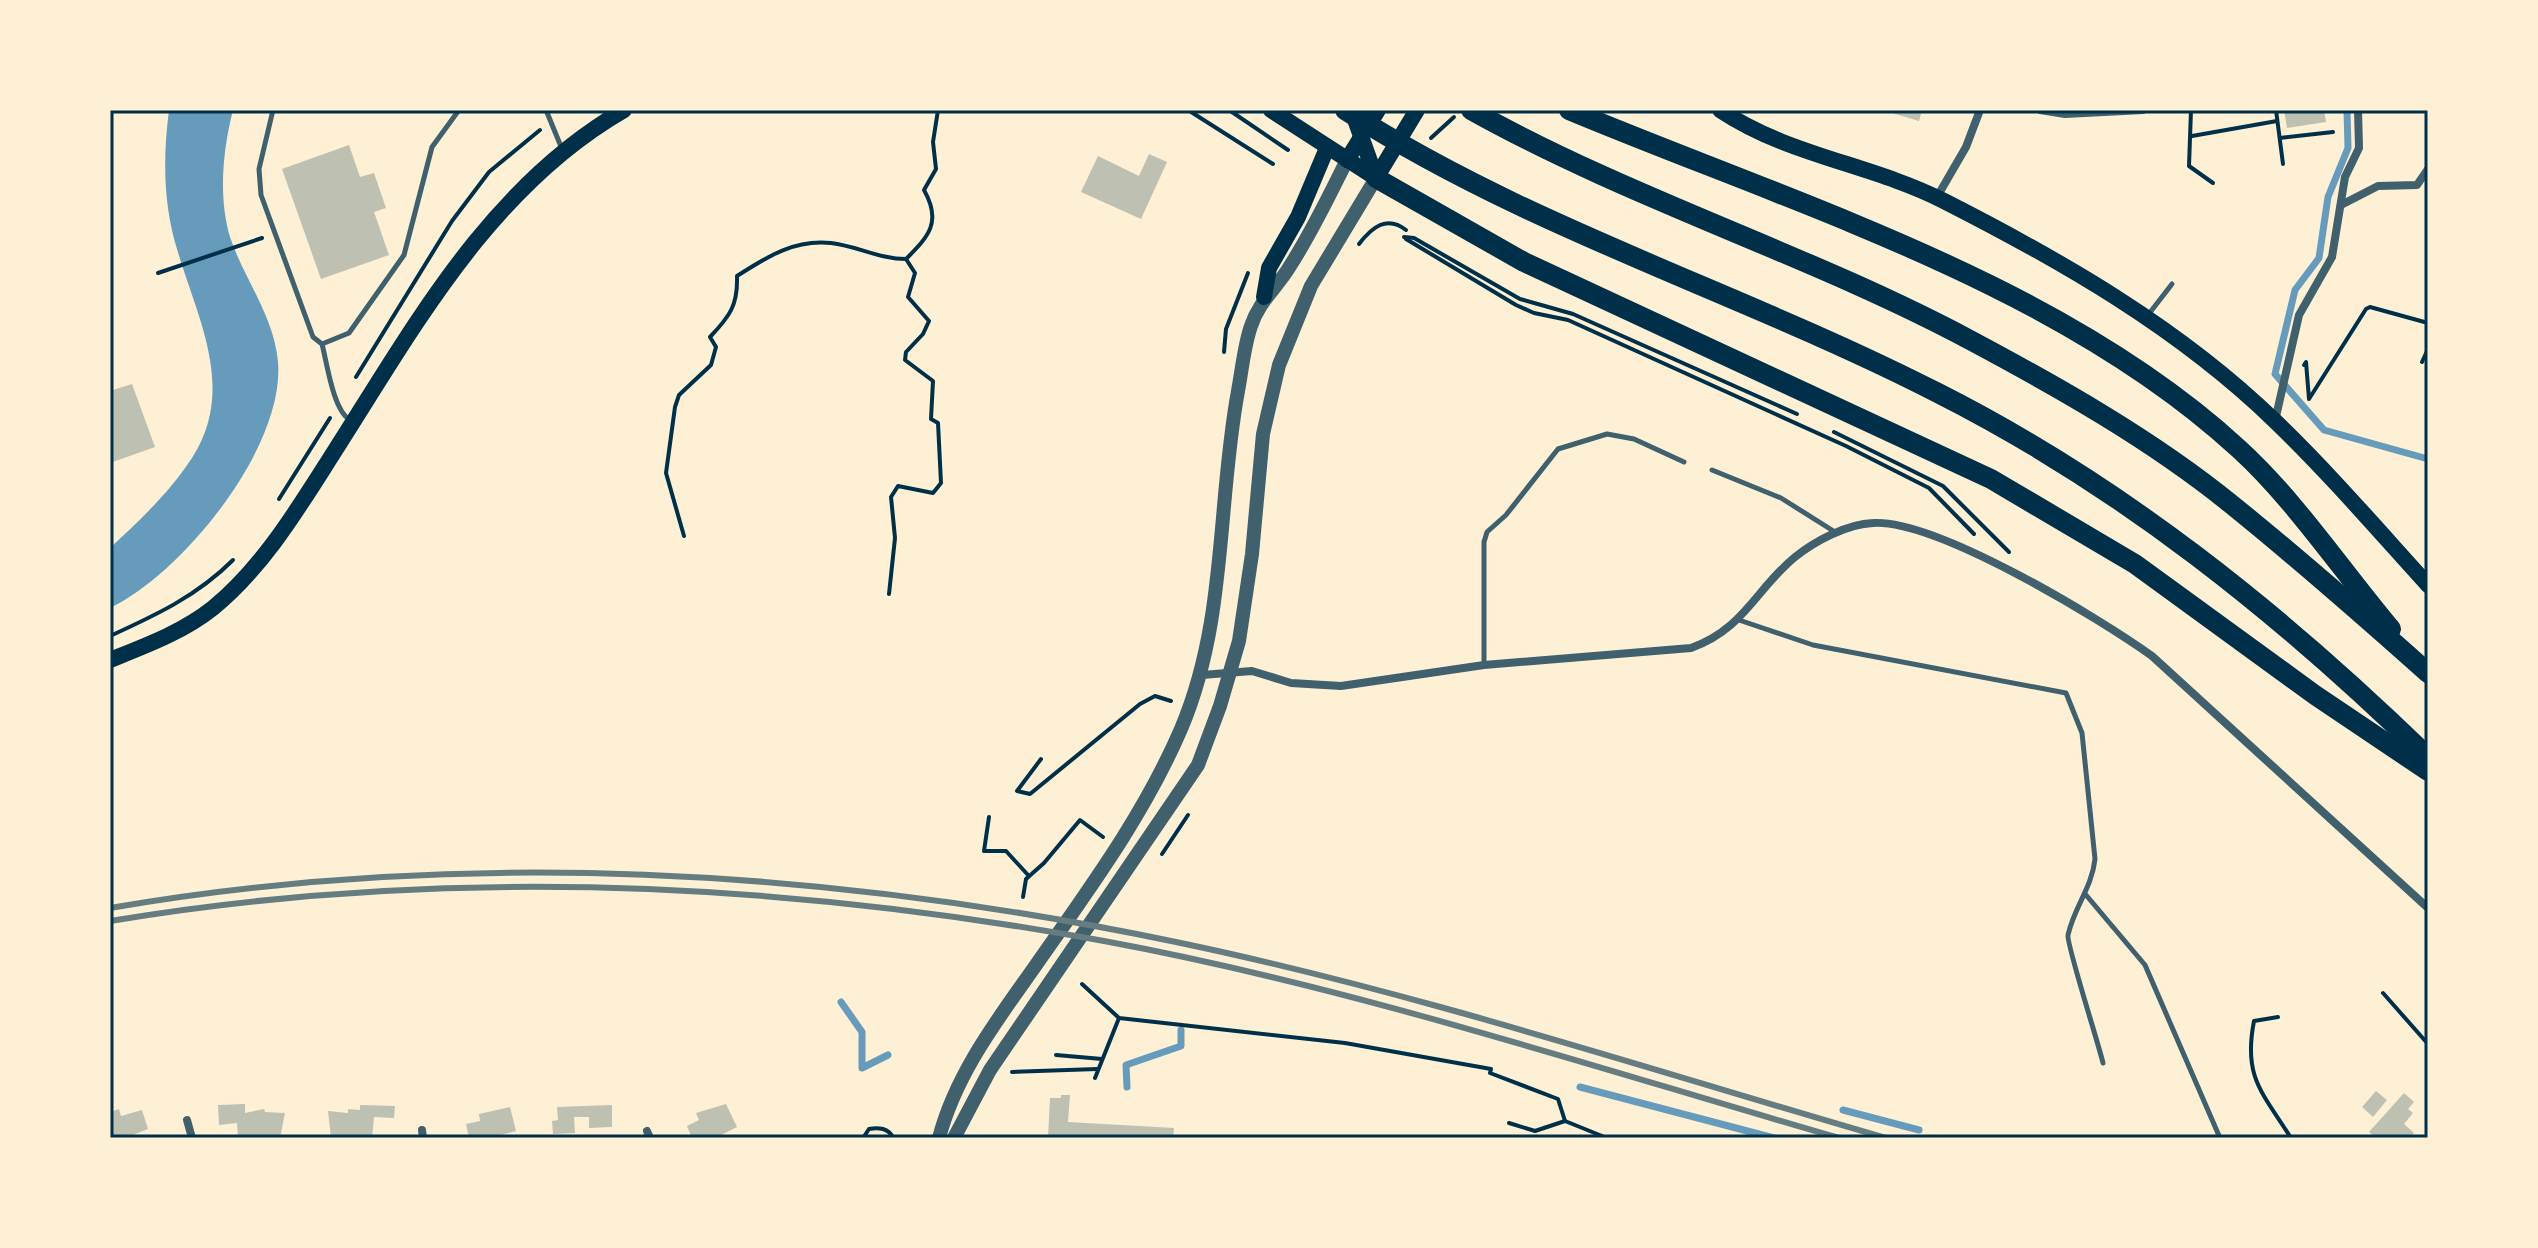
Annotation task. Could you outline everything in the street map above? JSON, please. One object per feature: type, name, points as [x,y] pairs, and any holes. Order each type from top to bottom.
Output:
[{"type":"highway","points":[[1345,110],[1494,195],[1753,305],[1928,388],[2095,482],[2199,556],[2287,626],[2335,667],[2428,757]]},
{"type":"highway","points":[[1471,110],[1608,179],[1896,304],[1970,340],[2130,432],[2230,502],[2428,673]]},
{"type":"highway","points":[[1569,110],[1885,238],[2048,316],[2124,361],[2195,412],[2255,464],[2428,673]]},
{"type":"highway","points":[[1376,178],[1524,262],[1991,479],[2135,564],[2315,695],[2428,771]]},
{"type":"main road","points":[[110,660],[181,629],[233,590],[271,545],[433,298],[486,229],[524,183],[563,150],[624,110]]},
{"type":"main road","points":[[1271,110],[1376,178]]},
{"type":"main road","points":[[1352,110],[1376,178]]},
{"type":"main road","points":[[1347,160],[1378,110]]},
{"type":"main road","points":[[1376,178],[1417,110]]},
{"type":"main road","points":[[1720,110],[1789,147],[1896,179],[1937,197],[2082,274],[2146,318],[2275,421],[2428,585]]},
{"type":"main road","points":[[1264,297],[1269,268],[1298,217],[1327,148]]},
{"type":"street","points":[[1937,197],[1966,147],[1980,110]]},
{"type":"street","points":[[2040,110],[2065,114],[2143,110]]},
{"type":"street","points":[[2275,421],[2299,315],[2332,257],[2345,177],[2359,148],[2358,110]]},
{"type":"street","points":[[939,1138],[952,1099],[985,1037],[1109,860],[1169,757],[1202,675],[1217,584],[1232,423],[1250,327],[1264,297],[1285,275],[1311,234],[1347,160]]},
{"type":"street","points":[[2341,205],[2378,186],[2417,185],[2428,169]]},
{"type":"street","points":[[954,1138],[970,1102],[1198,765],[1231,671],[1248,589],[1263,434],[1279,365],[1311,286],[1376,178]]},
{"type":"street","points":[[1202,675],[1252,671],[1291,683],[1341,686],[1484,665],[1691,648],[1716,639],[1739,620],[1795,557],[1836,533],[1876,522],[1919,532],[1978,556],[2113,629],[2152,656],[2428,908]]},
{"type":"street","points":[[187,1120],[192,1138]]},
{"type":"lane","points":[[273,110],[259,169],[261,195],[313,337],[322,344],[333,391],[344,417],[354,422]]},
{"type":"lane","points":[[322,344],[349,333],[404,255],[432,147],[459,110]]},
{"type":"lane","points":[[546,110],[563,150]]},
{"type":"lane","points":[[2146,318],[2172,284]]},
{"type":"lane","points":[[1484,665],[1484,542],[1487,532],[1506,515],[1558,449],[1607,434],[1634,439],[1684,462]]},
{"type":"lane","points":[[1712,470],[1781,498],[1836,533]]},
{"type":"lane","points":[[1739,620],[1813,645],[2066,693],[2082,733],[2095,859],[2093,878],[2076,908],[2066,939],[2103,1063]]},
{"type":"lane","points":[[2086,895],[2145,965],[2220,1138]]},
{"type":"path","points":[[684,536],[666,473],[675,407],[679,395],[711,365],[716,347],[710,337],[733,314],[737,276],[796,244],[832,243],[889,259],[906,259],[932,233],[935,220],[924,190],[936,169],[933,142],[938,110]]},
{"type":"path","points":[[1188,110],[1273,164]]},
{"type":"path","points":[[1229,110],[1288,150]]},
{"type":"path","points":[[2191,110],[2189,166],[2213,183]]},
{"type":"path","points":[[2276,110],[2283,164]]},
{"type":"path","points":[[2192,136],[2277,121]]},
{"type":"path","points":[[2280,138],[2333,132]]},
{"type":"path","points":[[1368,234],[1388,222],[1406,230]]},
{"type":"path","points":[[1404,237],[1516,305],[1568,320],[1846,446],[1929,488],[1974,534]]},
{"type":"path","points":[[158,273],[259,240]]},
{"type":"path","points":[[889,594],[895,538],[891,497],[898,486],[933,493],[941,483],[938,423],[931,419],[933,381],[905,360],[906,352],[923,334],[929,321],[908,297],[915,273],[906,259]]},
{"type":"path","points":[[1224,357],[1226,329],[1253,263]]},
{"type":"path","points":[[2298,373],[2306,362],[2309,399],[2370,307],[2428,323]]},
{"type":"path","points":[[2422,362],[2428,349]]},
{"type":"path","points":[[1168,713],[1177,690]]},
{"type":"path","points":[[1041,759],[1017,791],[1030,794],[1140,704],[1155,696],[1171,701]]},
{"type":"path","points":[[989,817],[984,851],[1006,851],[1025,868],[1029,876]]},
{"type":"path","points":[[1023,897],[1029,876],[1080,820],[1105,838],[1112,826]]},
{"type":"path","points":[[1082,984],[1119,1018],[1345,1043],[1491,1069],[1490,1073],[1522,1088],[1558,1099],[1565,1121]]},
{"type":"path","points":[[2383,993],[2428,1044]]},
{"type":"path","points":[[2278,1017],[2254,1021],[2250,1065],[2259,1088],[2291,1138]]},
{"type":"path","points":[[1095,1078],[1119,1018]]},
{"type":"path","points":[[1056,1055],[1102,1059]]},
{"type":"path","points":[[1012,1072],[1097,1069]]},
{"type":"path","points":[[1509,1123],[1535,1131],[1565,1121],[1607,1138]]},
{"type":"path","points":[[863,1138],[869,1129],[875,1128],[887,1130],[893,1138]]},
{"type":"water","points":[[169,110],[233,110],[223,173],[226,222],[236,253],[271,329],[278,362],[276,396],[265,431],[247,468],[224,504],[168,567],[110,608],[110,548],[154,506],[183,471],[205,432],[211,406],[209,353],[169,214],[165,163]]},
{"type":"building","points":[[1893,110],[1922,110],[1919,121],[1892,113]]},
{"type":"building","points":[[2284,110],[2324,110],[2326,122],[2287,128]]},
{"type":"building","points":[[349,145],[360,177],[374,173],[386,208],[374,212],[389,255],[321,279],[282,169]]},
{"type":"building","points":[[1149,154],[1167,162],[1141,219],[1081,192],[1098,156],[1139,176]]},
{"type":"building","points":[[132,384],[155,447],[110,463],[110,391]]},
{"type":"building","points":[[2376,1091],[2387,1100],[2373,1117],[2362,1107]]},
{"type":"building","points":[[2404,1093],[2414,1102],[2408,1109],[2413,1113],[2404,1124],[2414,1133],[2409,1138],[2376,1138],[2369,1132]]},
{"type":"building","points":[[1061,1095],[1070,1095],[1068,1122],[1174,1128],[1173,1138],[1048,1138],[1050,1098],[1061,1098]]},
{"type":"building","points":[[245,1104],[245,1113],[264,1109],[265,1112],[285,1113],[280,1138],[238,1138],[237,1123],[219,1125],[218,1105]]},
{"type":"building","points":[[726,1104],[737,1127],[721,1135],[722,1138],[692,1138],[687,1126],[699,1120],[696,1113]]},
{"type":"building","points":[[360,1105],[395,1106],[394,1118],[374,1117],[372,1138],[331,1138],[328,1111],[348,1113],[348,1109],[360,1110]]},
{"type":"building","points":[[612,1105],[612,1127],[589,1128],[589,1117],[574,1117],[575,1133],[553,1134],[552,1121],[558,1120],[557,1107]]},
{"type":"building","points":[[510,1107],[516,1131],[501,1135],[501,1138],[469,1138],[466,1124],[480,1121],[479,1114]]},
{"type":"building","points":[[119,1109],[121,1116],[142,1110],[148,1129],[125,1138],[110,1138],[110,1112]]},
{"type":"waterway","points":[[2347,110],[2348,148],[2328,197],[2319,258],[2295,290],[2275,374],[2324,430],[2428,459]]},
{"type":"waterway","points":[[841,1002],[862,1032],[862,1068],[888,1055]]},
{"type":"waterway","points":[[1127,1087],[1126,1065],[1181,1046],[1181,1030]]},
{"type":"waterway","points":[[1580,1087],[1774,1138]]},
{"type":"waterway","points":[[1843,1110],[1919,1130]]},
{"type":"railway","points":[[110,908],[243,889],[376,877],[510,873],[644,875],[778,883],[912,897],[1044,917],[1176,942],[1355,984],[1533,1033],[1886,1138]]},
{"type":"railway","points":[[110,921],[234,904],[358,892],[483,887],[608,888],[732,894],[857,905],[1104,941],[1290,981],[1474,1030],[1839,1138]]}]
